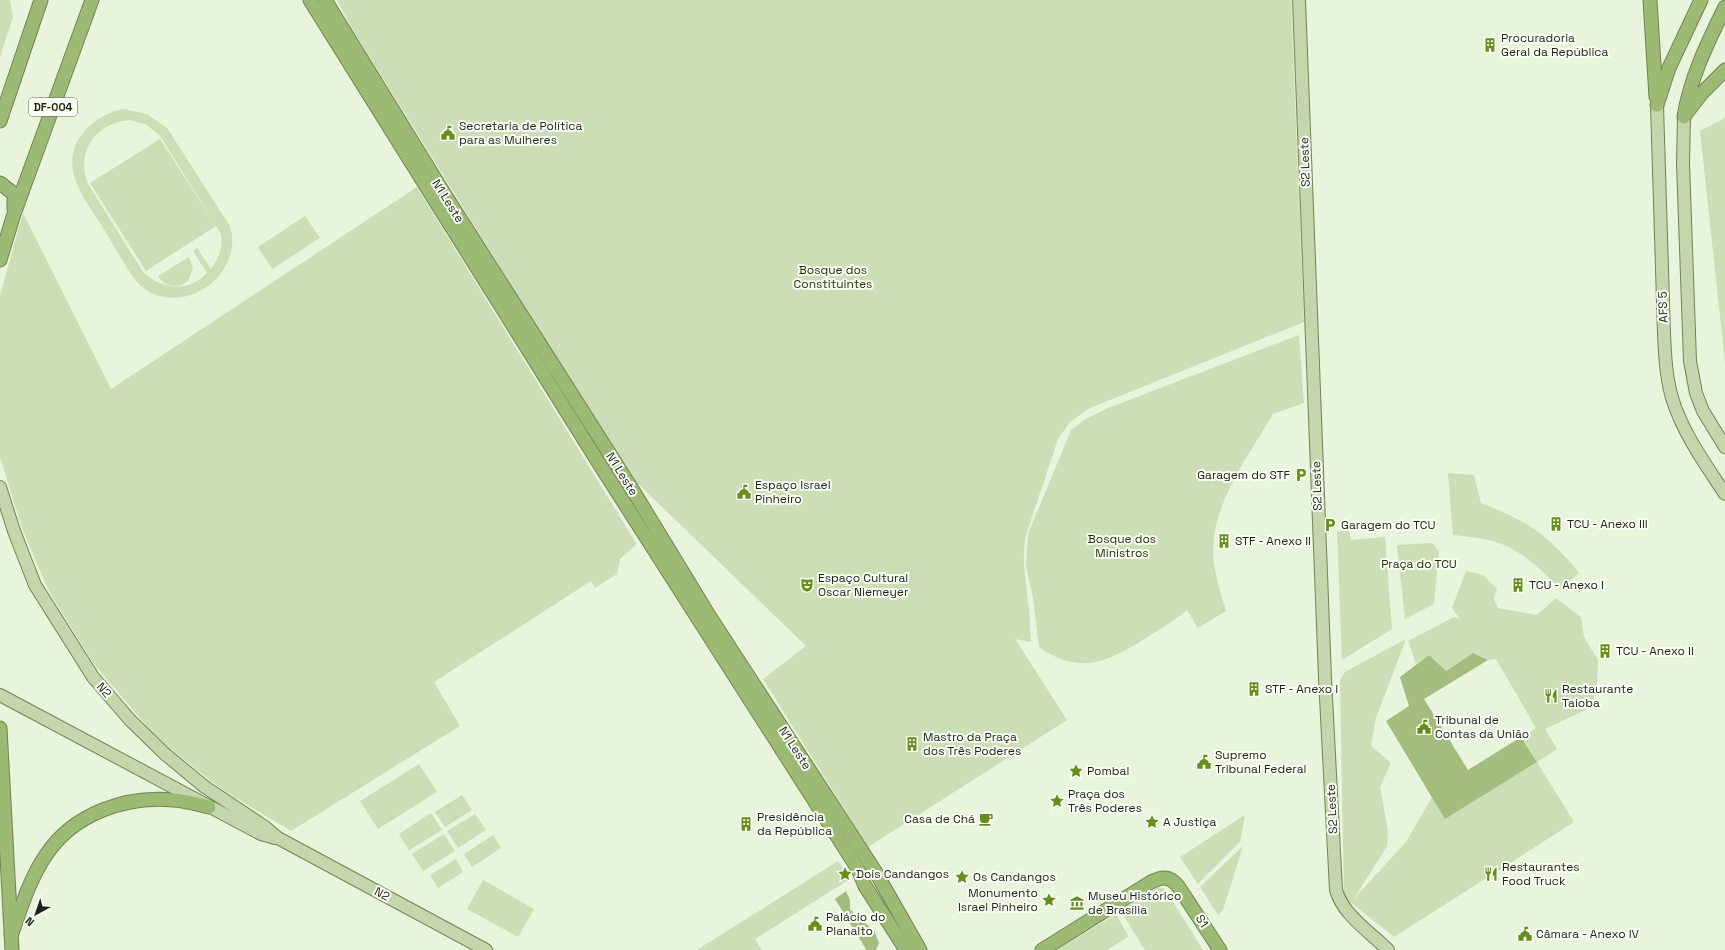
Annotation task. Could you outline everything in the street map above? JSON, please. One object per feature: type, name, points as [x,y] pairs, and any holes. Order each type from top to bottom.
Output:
[{"type":"highway","points":[[32,24],[35,0]]},
{"type":"highway","points":[[0,121],[41,0]]},
{"type":"highway","name":"DF-004","points":[[0,260],[14,214],[92,0]]},
{"type":"highway","points":[[310,0],[332,23]]},
{"type":"highway","points":[[324,0],[332,23]]},
{"type":"highway","points":[[1650,0],[1657,105]]},
{"type":"highway","points":[[1657,105],[1669,68],[1701,0]]},
{"type":"highway","points":[[1684,117],[1687,96],[1694,76],[1725,7]]},
{"type":"highway","name":"N1 Leste","points":[[332,23],[600,465],[858,869],[865,886],[906,950]]},
{"type":"highway","name":"N1 Leste","points":[[332,23],[632,489],[708,614],[875,871],[920,950]]},
{"type":"highway","points":[[1684,117],[1702,93],[1725,70]]},
{"type":"highway","points":[[0,183],[14,194],[14,214]]},
{"type":"highway","points":[[0,728],[12,950]]},
{"type":"highway","points":[[11,936],[31,881],[46,854],[62,837],[83,820],[105,808],[150,799],[175,800],[209,807]]},
{"type":"highway","name":"S1","points":[[1042,950],[1151,882],[1166,877],[1172,879],[1178,886],[1220,950]]},
{"type":"highway","points":[[0,882],[9,899]]},
{"type":"main road","name":"N1 Leste","points":[[313,0],[332,23]]},
{"type":"main road","name":"N1 Leste","points":[[321,0],[332,23]]},
{"type":"main road","name":"S2 Leste","points":[[1299,0],[1325,678],[1336,890],[1339,901],[1346,910],[1388,950]]},
{"type":"main road","name":"AFS 5","points":[[1657,105],[1666,371],[1673,400],[1680,420],[1725,494]]},
{"type":"main road","name":"AFS 5","points":[[1684,117],[1683,163],[1690,361],[1696,392],[1703,411],[1725,447]]},
{"type":"main road","name":"N2","points":[[0,487],[14,532],[35,585],[93,677],[130,720],[165,754],[205,787],[265,827],[278,838],[486,950]]},
{"type":"main road","name":"N2","points":[[0,695],[16,705],[261,834],[278,838]]},
{"type":"green space","points":[[0,0],[10,0],[13,17],[0,57]]},
{"type":"green space","name":"Bosque dos Constituintes","points":[[337,0],[1291,0],[1304,322],[1090,408],[1070,422],[1058,439],[1026,535],[1024,569],[1031,642],[1015,639],[1067,720],[868,847],[763,679],[806,646],[629,475],[351,27]]},
{"type":"green space","points":[[124,109],[147,114],[167,128],[230,226],[232,233],[232,247],[228,261],[216,279],[200,291],[190,295],[171,298],[151,293],[142,287],[128,269],[77,184],[73,171],[75,146],[89,126],[111,113]],"holes":[[[130,120],[147,125],[161,137],[221,234],[220,253],[211,269],[197,248],[193,251],[207,273],[192,284],[175,287],[167,286],[158,283],[143,272],[88,184],[84,160],[91,141],[98,133],[118,122]]]},
{"type":"green space","points":[[1725,118],[1725,363],[1700,131]]},
{"type":"green space","points":[[160,139],[216,226],[146,271],[90,183]]},
{"type":"green space","points":[[417,187],[636,543],[635,546],[620,559],[617,574],[595,588],[591,581],[434,682],[460,726],[291,831],[224,791],[166,745],[145,724],[94,664],[51,595],[22,528],[0,457],[0,296],[23,213],[111,389]]},
{"type":"green space","points":[[305,216],[320,238],[272,269],[258,247]]},
{"type":"green space","points":[[189,257],[193,269],[188,281],[184,284],[180,286],[168,285],[158,276]]},
{"type":"green space","name":"Bosque dos Ministros","points":[[1299,335],[1304,403],[1273,414],[1235,478],[1220,512],[1215,530],[1213,548],[1214,564],[1226,611],[1198,628],[1187,610],[1167,625],[1119,654],[1094,662],[1081,663],[1068,661],[1054,656],[1039,647],[1033,598],[1026,567],[1028,534],[1071,430],[1084,420],[1108,408]]},
{"type":"green space","points":[[1448,473],[1474,475],[1481,503],[1511,516],[1536,530],[1557,548],[1579,573],[1560,590],[1536,565],[1516,551],[1484,539],[1453,535]]},
{"type":"green space","points":[[1349,530],[1351,540],[1385,537],[1392,629],[1342,660],[1337,532]]},
{"type":"green space","name":"Praça do TCU","points":[[1432,543],[1439,551],[1434,604],[1405,619],[1397,545]]},
{"type":"green space","points":[[1466,571],[1483,575],[1497,589],[1494,599],[1498,608],[1537,615],[1556,598],[1581,617],[1584,637],[1598,660],[1597,682],[1592,707],[1545,729],[1557,749],[1537,762],[1522,737],[1536,728],[1496,659],[1488,660],[1473,653],[1446,671],[1429,655],[1416,664],[1408,641],[1454,617],[1460,619],[1452,608]]},
{"type":"green space","points":[[1406,639],[1376,718],[1371,746],[1391,763],[1380,787],[1388,831],[1387,846],[1353,900],[1406,842],[1432,797],[1446,818],[1537,762],[1574,822],[1394,937],[1344,897],[1340,680],[1345,672]]},
{"type":"green space","points":[[419,764],[437,792],[378,829],[360,801]]},
{"type":"green space","points":[[462,795],[472,810],[445,827],[435,812]]},
{"type":"green space","points":[[431,813],[442,830],[409,850],[399,834]]},
{"type":"green space","points":[[475,814],[486,830],[458,848],[447,831]]},
{"type":"green space","points":[[1245,815],[1240,842],[1198,884],[1180,857]]},
{"type":"green space","points":[[444,834],[455,851],[423,871],[412,854]]},
{"type":"green space","points":[[493,835],[501,848],[472,867],[464,854]]},
{"type":"green space","points":[[1243,846],[1223,910],[1218,915],[1200,887]]},
{"type":"green space","points":[[456,859],[463,872],[438,888],[430,875]]},
{"type":"green space","points":[[838,861],[850,879],[755,939],[762,950],[697,950]]},
{"type":"green space","points":[[483,880],[534,909],[518,937],[467,909]]},
{"type":"green space","points":[[1158,887],[1165,889],[1203,950],[1145,950],[1122,913],[1124,908]]},
{"type":"green space","points":[[1113,916],[1117,916],[1128,937],[1107,950],[1056,950]]},
{"type":"shaded area","points":[[1473,653],[1488,660],[1424,699],[1468,770],[1521,737],[1537,762],[1445,819],[1386,721],[1409,706],[1400,677],[1429,655],[1446,671]]},
{"type":"shaded area","points":[[846,891],[850,900],[850,909],[855,914],[859,915],[865,923],[874,930],[879,943],[876,950],[865,950],[866,949],[835,899]]},
{"type":"place","name":"Procuradoria Geral da República","points":[[1490,45]]},
{"type":"place","name":"Secretaria de Política para as Mulheres","points":[[448,133]]},
{"type":"place","name":"Garagem do STF","points":[[1301,475]]},
{"type":"place","name":"Espaço Israel Pinheiro","points":[[744,492]]},
{"type":"place","name":"TCU - Anexo III","points":[[1556,524]]},
{"type":"place","name":"Garagem do TCU","points":[[1330,525]]},
{"type":"place","name":"STF - Anexo II","points":[[1224,541]]},
{"type":"place","name":"Espaço Cultural Oscar Niemeyer","points":[[807,585]]},
{"type":"place","name":"TCU - Anexo I","points":[[1518,585]]},
{"type":"place","name":"TCU - Anexo II","points":[[1605,651]]},
{"type":"place","name":"STF - Anexo I","points":[[1254,689]]},
{"type":"place","name":"Restaurante Taioba","points":[[1551,696]]},
{"type":"place","name":"Tribunal de Contas da União","points":[[1424,727]]},
{"type":"place","name":"Mastro da Praça dos Três Poderes","points":[[912,744]]},
{"type":"place","name":"Supremo Tribunal Federal","points":[[1204,762]]},
{"type":"place","name":"Pombal","points":[[1076,771]]},
{"type":"place","name":"Praça dos Três Poderes","points":[[1057,801]]},
{"type":"place","name":"Casa de Chá","points":[[986,819]]},
{"type":"place","name":"A Justiça","points":[[1152,822]]},
{"type":"place","name":"Presidência da República","points":[[746,824]]},
{"type":"place","name":"Dois Candangos","points":[[845,874]]},
{"type":"place","name":"Restaurantes Food Truck","points":[[1491,874]]},
{"type":"place","name":"Os Candangos","points":[[962,877]]},
{"type":"place","name":"Monumento Israel Pinheiro","points":[[1049,900]]},
{"type":"place","name":"Museu Histórico de Brasília","points":[[1077,903]]},
{"type":"place","name":"Palácio do Planalto","points":[[815,924]]},
{"type":"place","name":"Câmara - Anexo IV","points":[[1525,934]]}]
